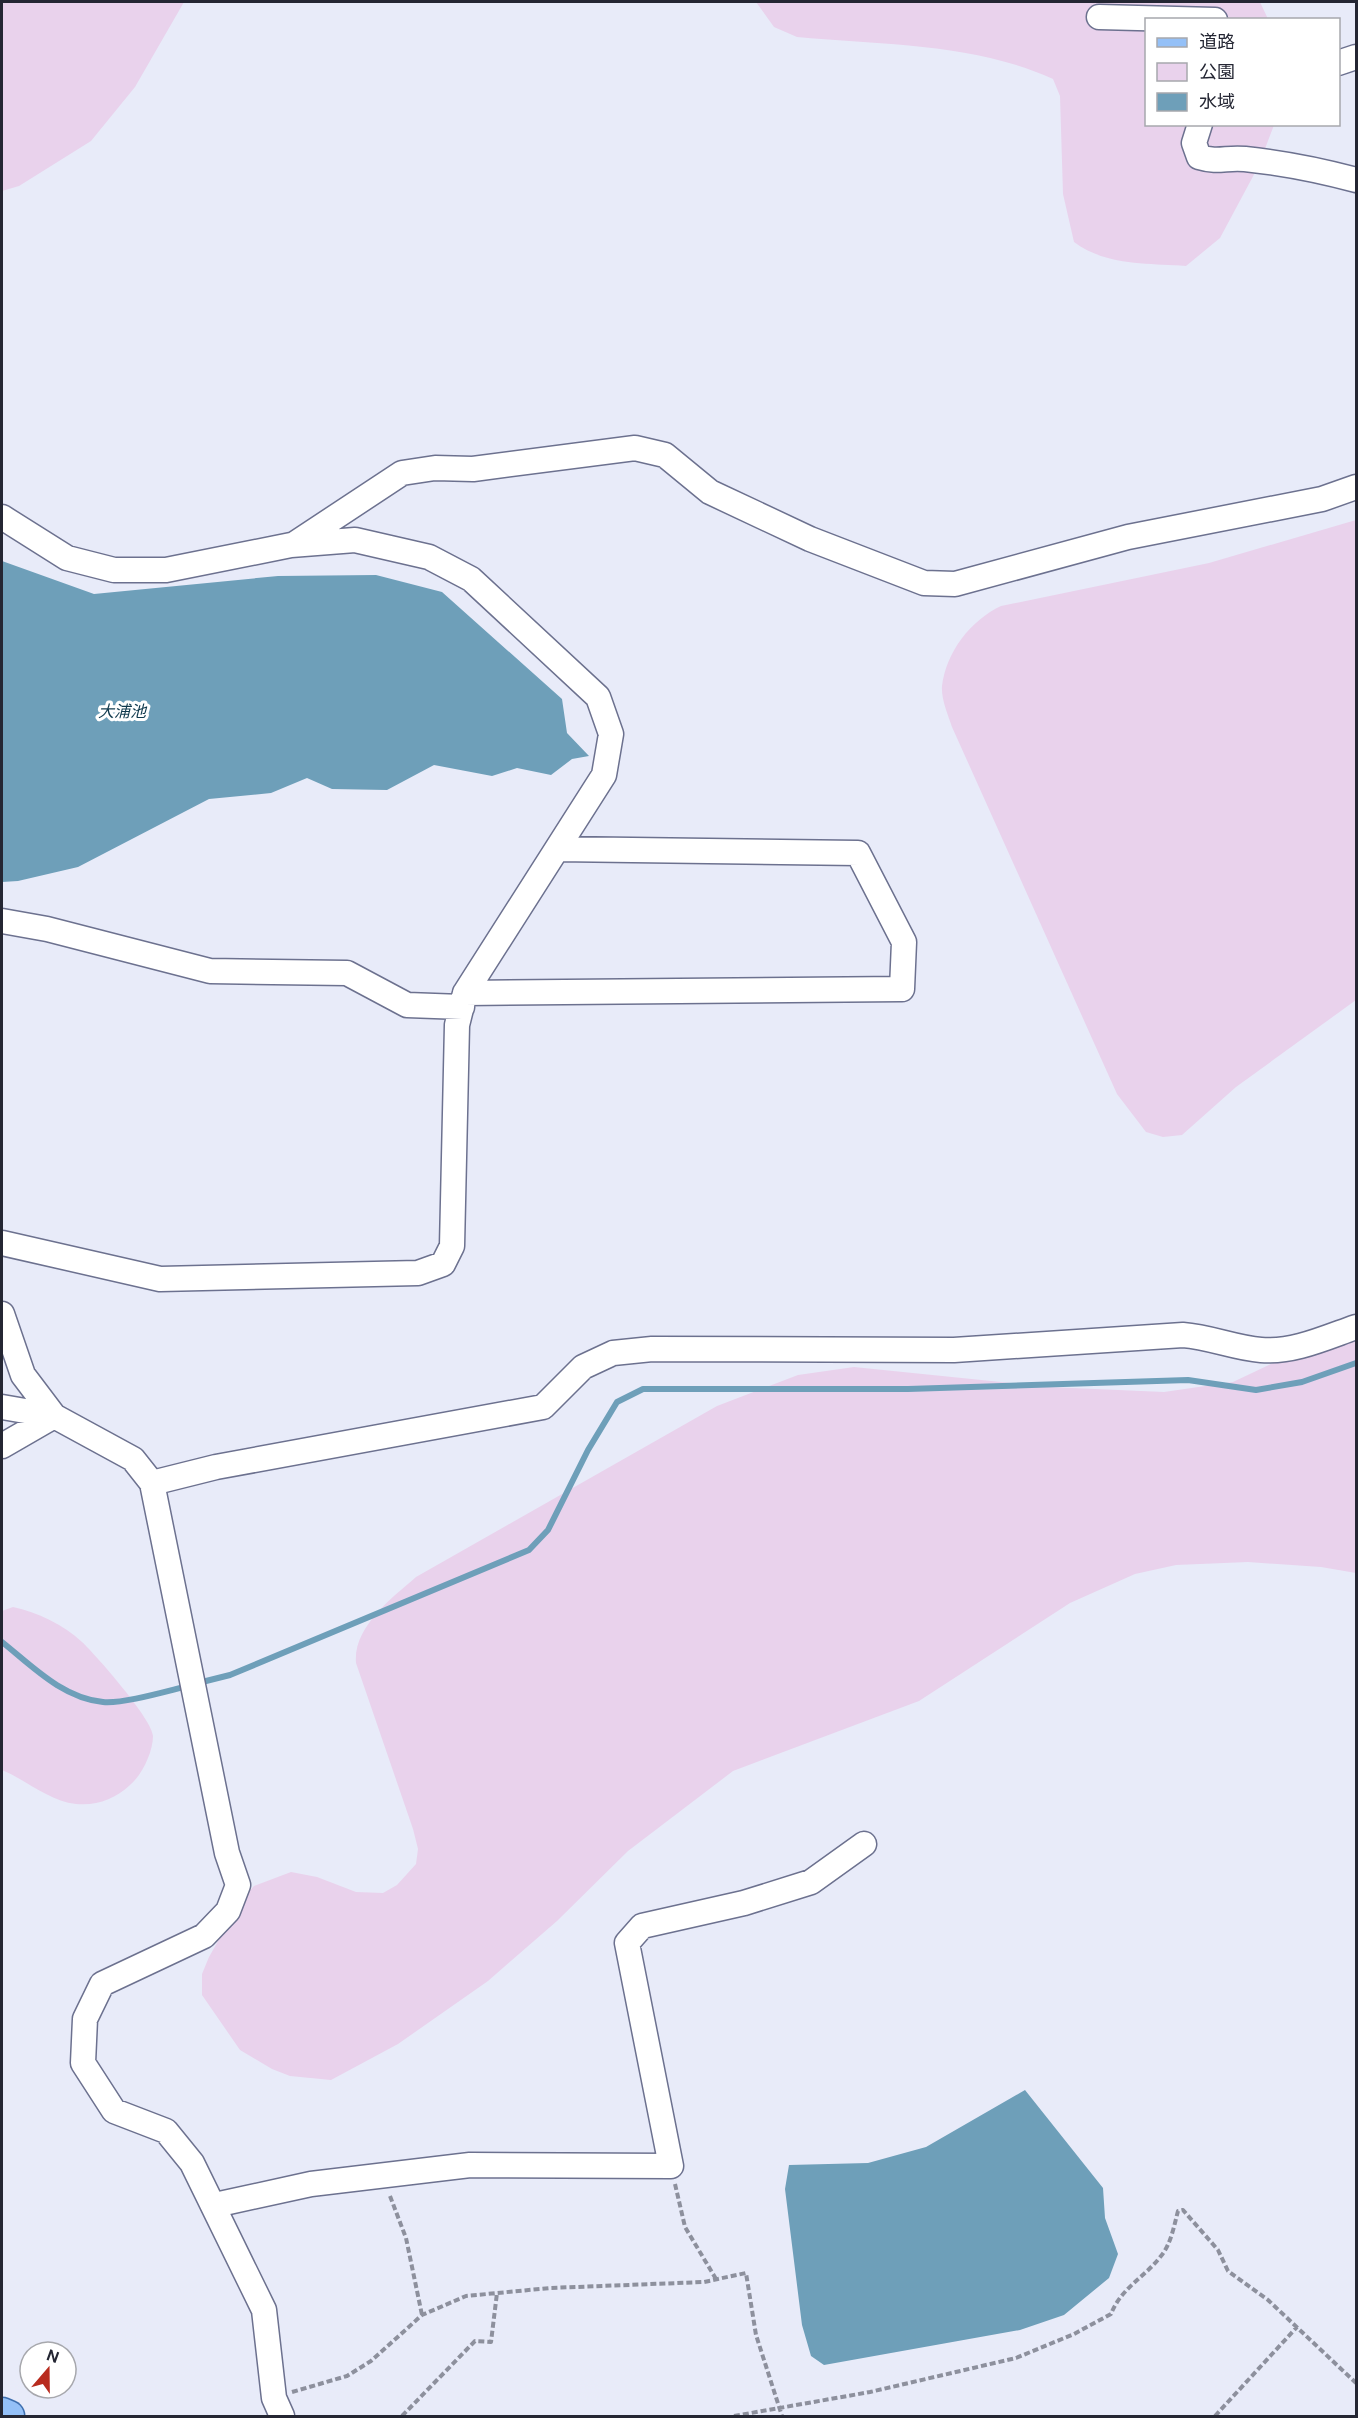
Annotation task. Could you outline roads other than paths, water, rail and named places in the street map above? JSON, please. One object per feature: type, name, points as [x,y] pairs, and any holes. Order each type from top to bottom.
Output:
[{"type":"main road","points":[[2,2413],[9,2416]]},
{"type":"street","points":[[1099,17],[1145,18]]},
{"type":"street","points":[[1340,62],[1356,57]]},
{"type":"street","points":[[1199,126],[1194,143],[1199,157],[1215,162],[1234,157],[1298,164],[1356,180]]},
{"type":"street","points":[[291,545],[402,473],[435,468],[473,469],[634,448],[665,455],[710,492],[810,539],[924,583],[955,584],[1128,537],[1322,499],[1356,487]]},
{"type":"street","points":[[2,517],[67,558],[114,570],[166,570],[291,545],[355,540],[429,557],[471,579],[598,697],[611,735],[604,775],[464,1000],[457,1025],[452,1246],[443,1264],[418,1273],[160,1279],[2,1243]]},
{"type":"street","points":[[2,921],[46,929],[210,971],[347,973],[407,1005],[464,1000],[902,989],[903,942],[858,853],[557,849]]},
{"type":"street","points":[[2,1314],[22,1375],[54,1416]]},
{"type":"street","points":[[152,1482],[216,1467],[543,1407],[583,1367],[612,1353],[652,1349],[954,1350],[1183,1335],[1202,1336],[1260,1350],[1276,1350],[1356,1327]]},
{"type":"street","points":[[2,1407],[54,1416],[133,1459],[152,1482],[228,1853],[238,1885],[228,1911],[204,1936],[102,1983],[85,2019],[83,2063],[114,2111],[166,2131],[192,2163],[215,2205],[264,2310],[278,2407]]},
{"type":"street","points":[[2,1446],[54,1416]]},
{"type":"street","points":[[215,2205],[310,2184],[470,2165],[671,2166],[627,1943],[642,1926],[744,1903],[811,1882],[864,1844]]},
{"type":"water","name":"大浦池","points":[[2,561],[94,594],[278,576],[376,575],[442,592],[562,699],[567,733],[589,756],[572,759],[551,775],[517,768],[492,776],[434,765],[387,790],[332,789],[307,778],[271,793],[209,799],[78,867],[18,881],[2,882]]},
{"type":"water","points":[[1025,2090],[1103,2188],[1105,2218],[1118,2254],[1109,2278],[1064,2315],[1020,2330],[824,2365],[811,2356],[802,2325],[785,2189],[789,2165],[868,2163],[926,2147]]},
{"type":"waterway","points":[[198,1683],[230,1675],[529,1550],[548,1530],[588,1450],[617,1402],[643,1389],[908,1389],[1188,1380],[1256,1390],[1302,1382],[1356,1363]]},
{"type":"waterway","points":[[2,1642],[48,1679],[88,1699],[103,1702],[122,1701],[188,1686]]}]
